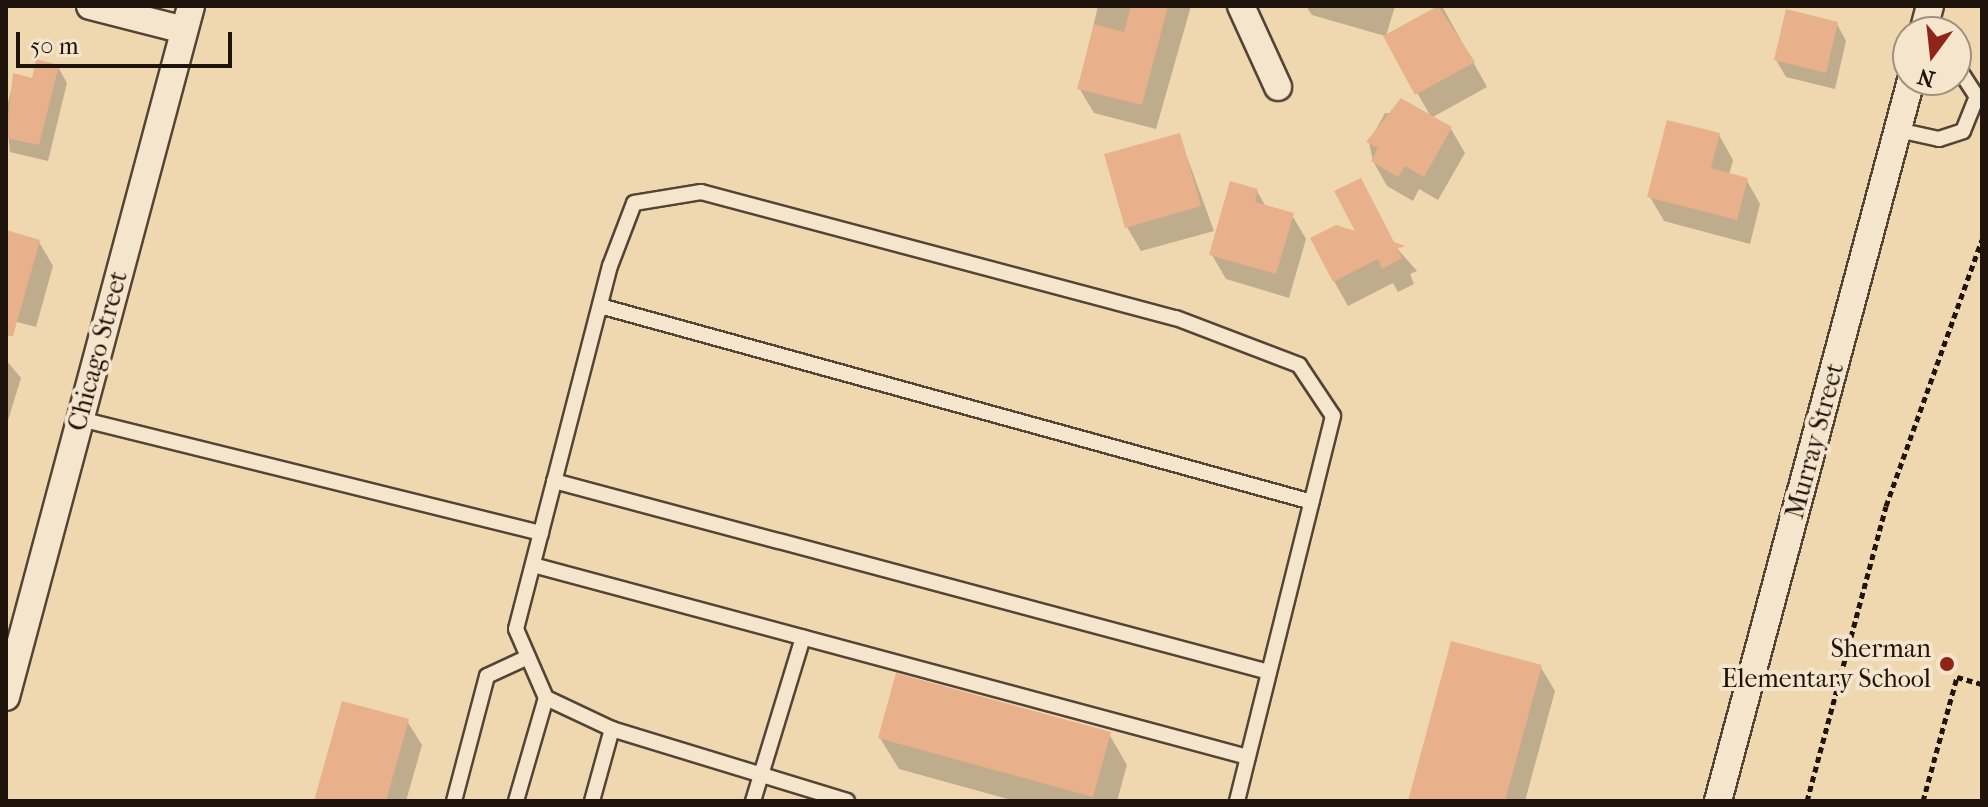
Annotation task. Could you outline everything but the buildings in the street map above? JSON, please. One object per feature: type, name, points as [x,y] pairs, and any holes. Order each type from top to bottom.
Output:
[{"type":"street","points":[[90,6],[188,18]]},
{"type":"street","points":[[1241,6],[1278,87]]},
{"type":"street","name":"Chicago Street","points":[[6,697],[188,18]]},
{"type":"street","name":"Murray Street","points":[[1718,801],[1907,96]]},
{"type":"lane","points":[[1898,130],[1939,139],[1963,131],[1977,97],[1972,89]]},
{"type":"lane","points":[[516,801],[546,698],[516,629],[600,306],[634,203],[701,192],[1176,318],[1299,365],[1333,416],[1237,801]]},
{"type":"lane","points":[[600,306],[1312,502]]},
{"type":"lane","points":[[80,419],[541,533]]},
{"type":"lane","points":[[554,481],[1269,672]]},
{"type":"lane","points":[[533,565],[1248,757]]},
{"type":"lane","points":[[753,801],[803,637]]},
{"type":"lane","points":[[454,801],[487,676],[528,657]]},
{"type":"lane","points":[[546,698],[612,729],[847,801]]},
{"type":"lane","points":[[592,801],[612,729]]},
{"type":"path","points":[[1807,801],[1886,506],[1982,240]]},
{"type":"path","points":[[1923,801],[1957,677],[1982,684]]},
{"type":"place","name":"Sherman Elementary School","points":[[1947,664]]}]
